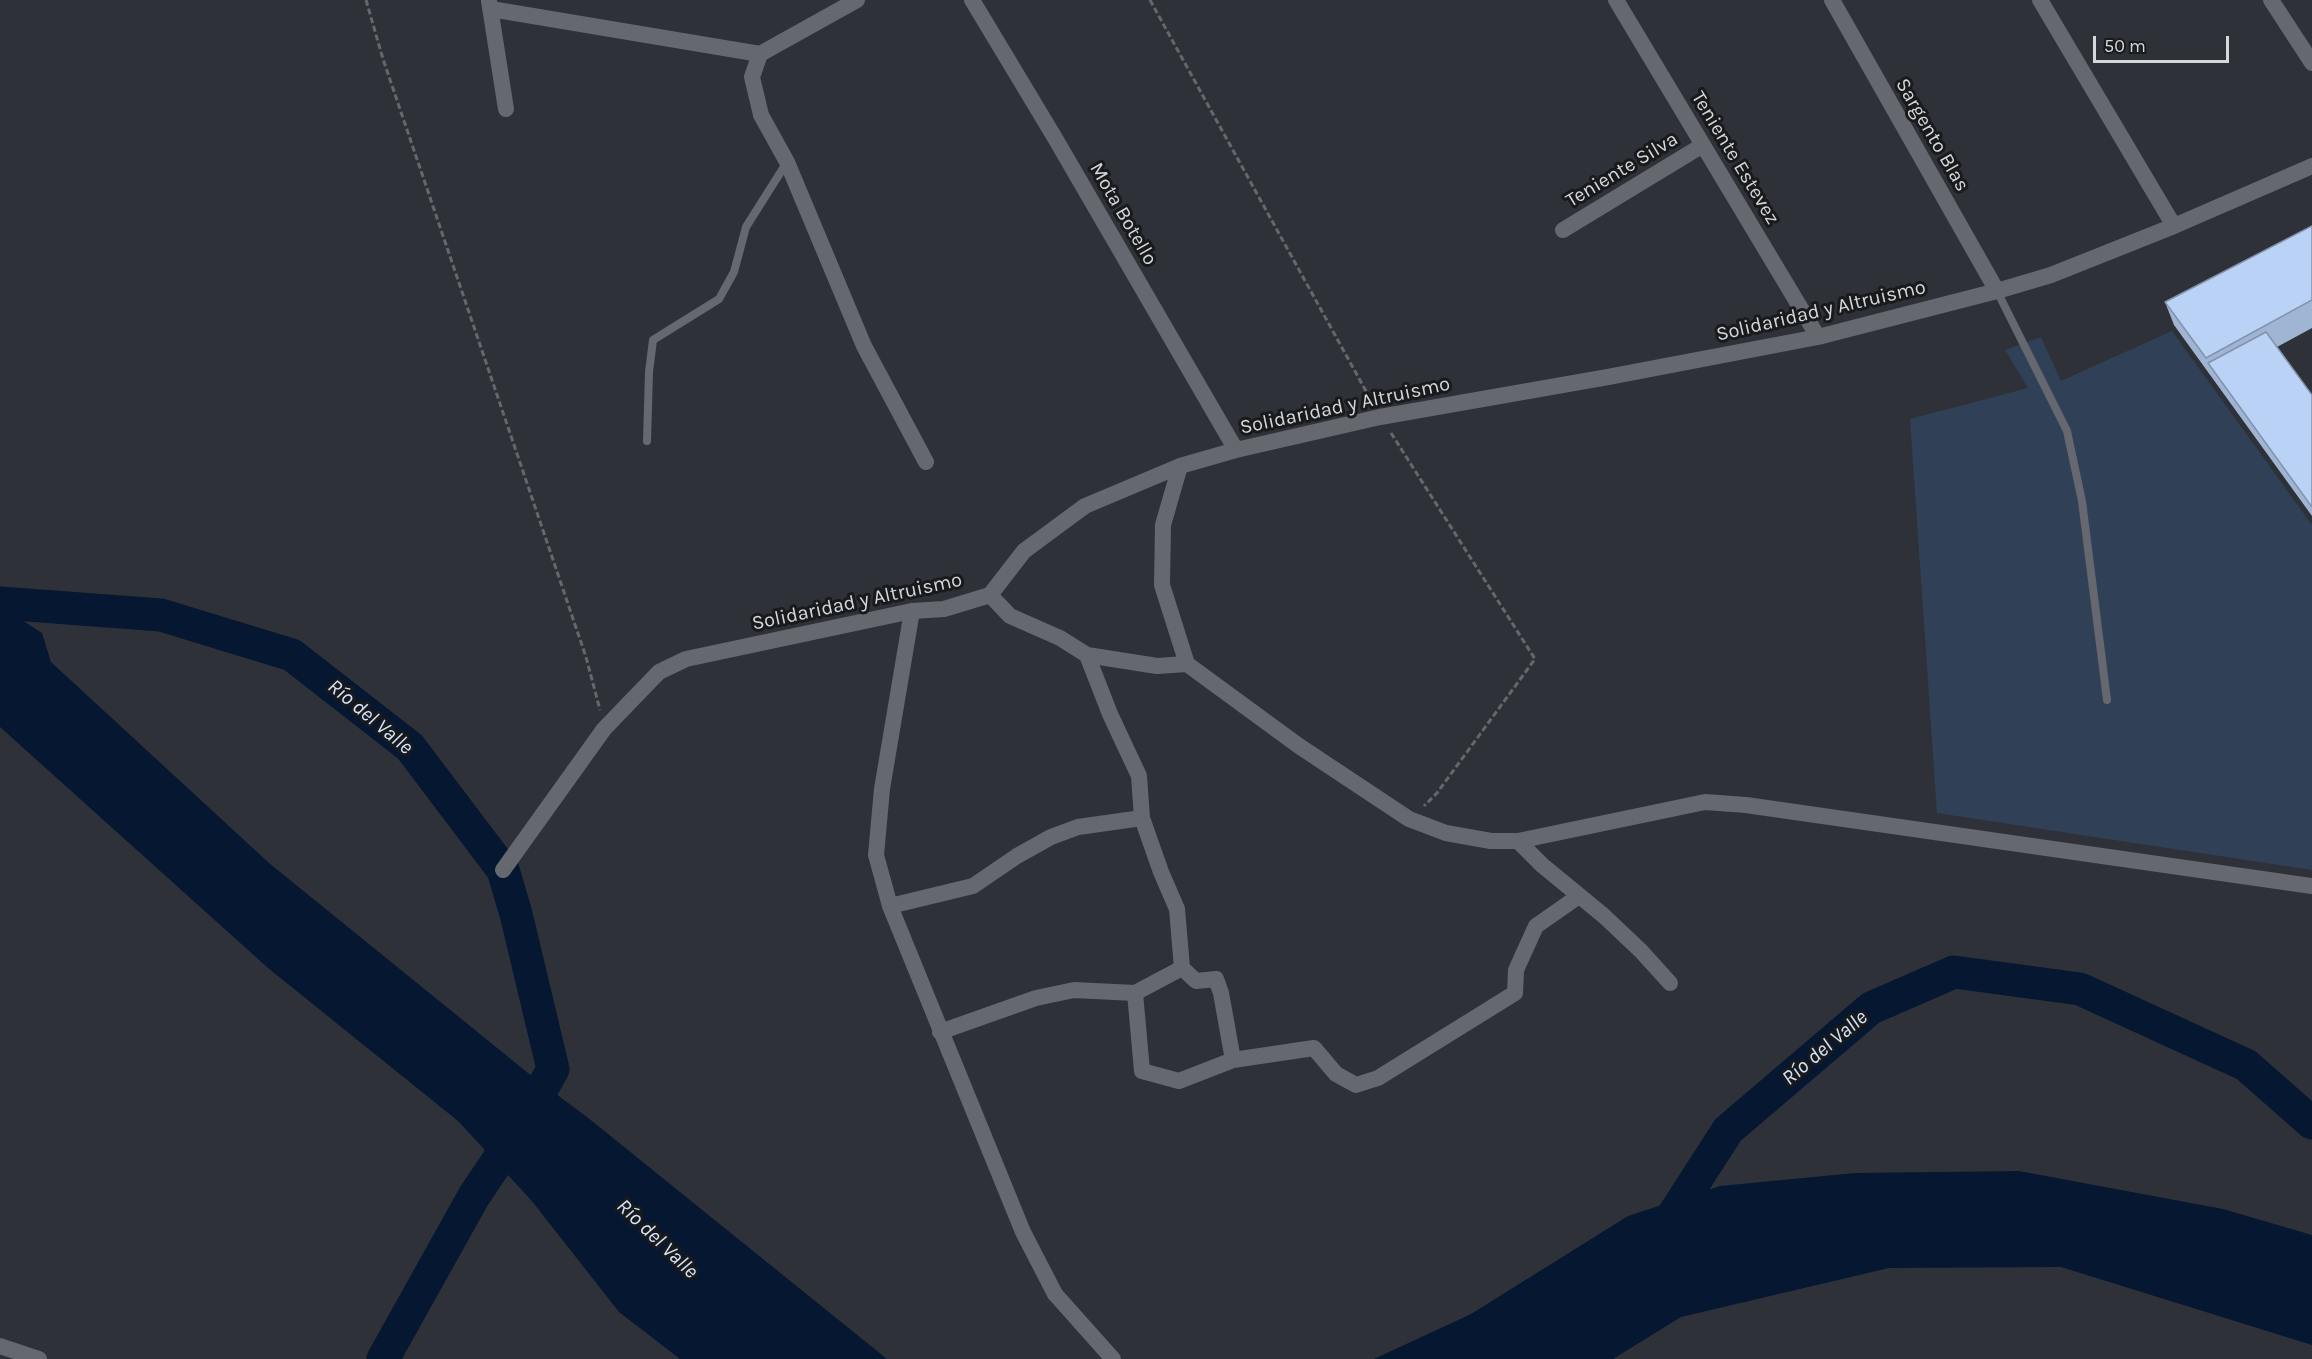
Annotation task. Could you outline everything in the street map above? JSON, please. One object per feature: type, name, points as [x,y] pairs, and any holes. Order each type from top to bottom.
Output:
[{"type":"street","points":[[506,108],[490,4],[760,54],[857,0]]},
{"type":"street","name":"Mota Botello","points":[[972,0],[1236,450]]},
{"type":"street","name":"Teniente Estevez","points":[[1616,0],[1818,337]]},
{"type":"street","name":"Sargento Blas","points":[[1832,0],[1997,291]]},
{"type":"street","points":[[2040,0],[2174,226]]},
{"type":"street","points":[[2271,0],[2312,63]]},
{"type":"street","points":[[760,54],[752,77],[761,114],[787,162],[864,346],[926,462]]},
{"type":"street","name":"Teniente Silva","points":[[1563,230],[1703,145]]},
{"type":"street","name":"Solidaridad y Altruismo","points":[[503,870],[604,729],[659,672],[686,659],[912,611],[944,609],[990,595],[1024,550],[1085,506],[1180,466],[1236,450],[1380,417],[1818,337],[1997,291],[2051,275],[2174,226],[2312,166]]},
{"type":"street","points":[[1180,466],[1163,525],[1162,585],[1187,664],[1299,746],[1409,819],[1446,833],[1491,841],[1518,841],[1705,802],[1746,805],[2312,886]]},
{"type":"street","points":[[990,595],[1010,616],[1060,638],[1087,655],[1157,666],[1187,664]]},
{"type":"street","points":[[912,611],[882,789],[876,855],[890,906],[1023,1232],[1055,1294],[1113,1359]]},
{"type":"street","points":[[1087,655],[1110,714],[1139,776],[1142,818],[1177,909],[1182,968],[1196,981],[1216,979],[1221,993],[1233,1059]]},
{"type":"street","points":[[890,906],[973,886],[1017,856],[1051,837],[1078,826],[1142,818]]},
{"type":"street","points":[[1518,841],[1542,865],[1619,930],[1670,983]]},
{"type":"street","points":[[1135,993],[1142,1071],[1179,1081],[1233,1059],[1314,1048],[1335,1074],[1356,1085],[1378,1078],[1515,993],[1516,970],[1536,926],[1579,896]]},
{"type":"street","points":[[940,1032],[1036,998],[1074,990],[1135,993],[1182,968]]},
{"type":"street","points":[[0,1346],[39,1359]]},
{"type":"lane","points":[[647,441],[649,372],[653,340],[719,300],[734,272],[746,227],[787,162]]},
{"type":"lane","points":[[1997,291],[2067,431],[2082,501],[2107,700]]},
{"type":"path","points":[[366,0],[383,59],[586,657],[604,729]]},
{"type":"shaded area","points":[[2172,331],[2312,525],[2312,870],[1937,813],[1910,419],[2028,388],[2005,350],[2041,337],[2061,381]]},
{"type":"water","points":[[0,606],[42,633],[51,662],[269,863],[887,1359],[680,1359],[619,1312],[531,1200],[458,1121],[268,968],[0,727]]},
{"type":"water","points":[[2019,1171],[2223,1209],[2312,1235],[2312,1345],[2061,1267],[1889,1268],[1681,1317],[1613,1359],[1374,1359],[1471,1314],[1628,1216],[1720,1186],[1855,1173]]},
{"type":"building","points":[[2312,226],[2312,300],[2206,358],[2165,302]]},
{"type":"building","points":[[2266,332],[2312,395],[2312,507],[2208,363]]},
{"type":"waterway","name":"Río del Valle","points":[[0,603],[161,615],[292,655],[410,747],[503,870],[516,914],[553,1069],[523,1123],[474,1196],[383,1359]]},
{"type":"waterway","name":"Río del Valle","points":[[1661,1234],[1728,1130],[1871,1008],[1954,972],[2080,989],[2246,1065],[2312,1123]]}]
